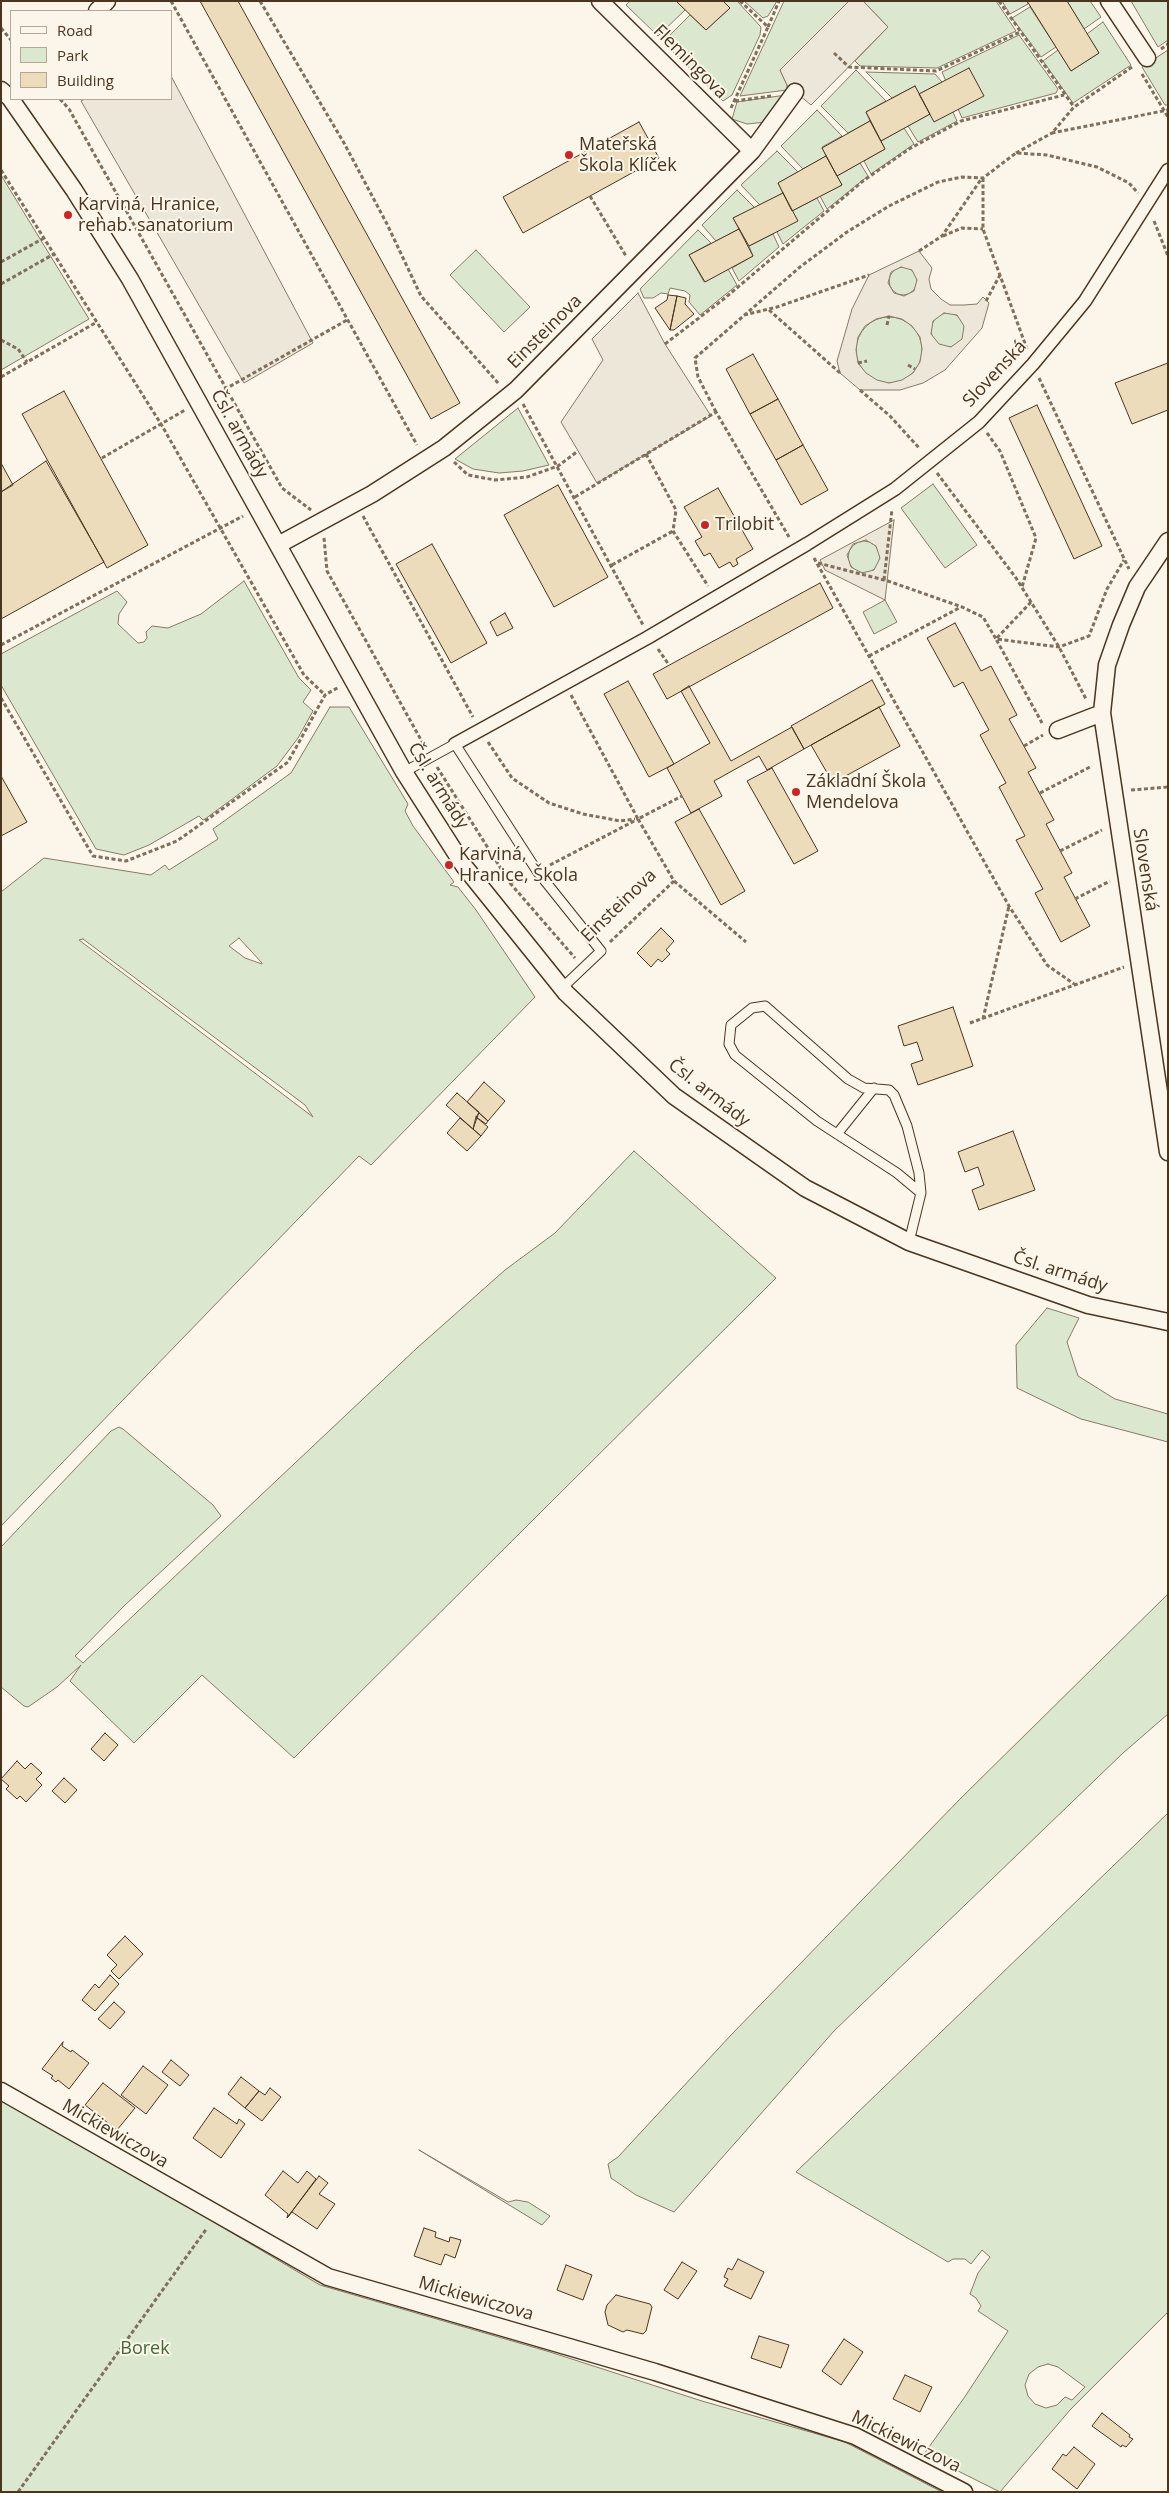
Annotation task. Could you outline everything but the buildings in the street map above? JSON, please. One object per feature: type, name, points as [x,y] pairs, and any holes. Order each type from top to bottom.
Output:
[{"type":"street","points":[[98,10],[107,1]]},
{"type":"street","name":"Flemingova","points":[[600,1],[752,151]]},
{"type":"street","points":[[1109,1],[1142,61]]},
{"type":"street","name":"Einsteinova","points":[[278,545],[356,503],[444,448],[516,390],[752,151],[795,92]]},
{"type":"street","name":"Čsl. armády","points":[[11,100],[74,190],[130,279],[404,772],[464,866],[562,988],[674,1096],[805,1188],[909,1242],[1088,1304],[1168,1322]]},
{"type":"street","name":"Slovenská","points":[[801,547],[894,489],[979,422],[1033,364],[1085,301],[1168,170]]},
{"type":"street","name":"Slovenská","points":[[1168,541],[1137,587],[1106,666],[1098,714],[1112,792],[1131,965],[1168,1152]]},
{"type":"street","points":[[455,744],[650,636],[801,547]]},
{"type":"street","points":[[1058,730],[1098,714]]},
{"type":"street","name":"Mickiewiczova","points":[[1,2091],[328,2277],[655,2372],[855,2436],[964,2492]]},
{"type":"lane","points":[[404,772],[455,744],[538,871],[601,951]]},
{"type":"lane","name":"Einsteinova","points":[[562,988],[601,951]]},
{"type":"lane","points":[[909,1242],[921,1193],[915,1153],[900,1108],[889,1090],[864,1088],[848,1079],[765,1006],[752,1008],[731,1025],[729,1044],[735,1055],[817,1121],[897,1174],[921,1193]]},
{"type":"lane","points":[[837,1134],[874,1088]]},
{"type":"path","points":[[172,1],[418,448],[426,443]]},
{"type":"path","points":[[260,1],[344,143],[421,296],[500,385],[516,390],[650,636],[669,665]]},
{"type":"path","points":[[740,1],[768,27]]},
{"type":"path","points":[[724,123],[779,1]]},
{"type":"path","points":[[999,1],[1074,107]]},
{"type":"path","points":[[1,28],[10,39]]},
{"type":"path","points":[[834,53],[849,67],[936,71],[1020,32]]},
{"type":"path","points":[[1052,133],[1074,107],[1142,61],[1168,117]]},
{"type":"path","points":[[734,101],[795,92]]},
{"type":"path","points":[[665,344],[725,298],[863,181],[909,149],[961,121],[1064,95]]},
{"type":"path","points":[[61,100],[69,109],[282,488],[313,511]]},
{"type":"path","points":[[942,236],[983,178],[1016,153],[1052,133],[1166,110]]},
{"type":"path","points":[[1016,153],[1047,155],[1097,167],[1129,183],[1147,202],[1168,256]]},
{"type":"path","points":[[1,170],[161,424],[304,675],[325,696],[288,762],[177,841],[126,861],[93,856],[1,698]]},
{"type":"path","points":[[983,178],[962,177],[938,182],[889,206],[847,232],[800,267],[695,358],[698,377],[716,412],[801,547],[817,563],[1009,906],[1047,965],[1074,984]]},
{"type":"path","points":[[983,178],[983,229],[1033,364],[1137,587]]},
{"type":"path","points":[[590,196],[624,254],[637,268]]},
{"type":"path","points":[[919,251],[942,236],[962,228],[983,229]]},
{"type":"path","points":[[1,262],[44,238]]},
{"type":"path","points":[[1,284],[54,254]]},
{"type":"path","points":[[986,301],[1000,274]]},
{"type":"path","points":[[744,315],[769,310],[869,276]]},
{"type":"path","points":[[769,310],[840,373]]},
{"type":"path","points":[[887,325],[889,316]]},
{"type":"path","points":[[102,458],[347,320]]},
{"type":"path","points":[[1,377],[97,322]]},
{"type":"path","points":[[1,340],[18,349],[27,362]]},
{"type":"path","points":[[858,363],[868,361]]},
{"type":"path","points":[[908,365],[915,369]]},
{"type":"path","points":[[492,391],[500,385]]},
{"type":"path","points":[[860,390],[914,441],[928,462],[973,518],[1022,587],[1098,714]]},
{"type":"path","points":[[575,497],[716,412]]},
{"type":"path","points":[[979,422],[1000,451],[1036,538],[1022,587]]},
{"type":"path","points":[[444,448],[454,462],[468,475],[495,480],[527,477],[558,466],[578,451]]},
{"type":"path","points":[[646,454],[676,510],[673,531],[716,598]]},
{"type":"path","points":[[884,580],[894,489]]},
{"type":"path","points":[[356,503],[480,730],[512,778],[549,803],[583,814],[620,821],[638,819],[682,796]]},
{"type":"path","points":[[1,645],[257,508]]},
{"type":"path","points":[[612,565],[673,531]]},
{"type":"path","points":[[996,639],[1059,647],[1089,636],[1107,589],[1124,560]]},
{"type":"path","points":[[817,563],[884,580],[962,607],[983,617],[1042,724]]},
{"type":"path","points":[[996,639],[1031,602]]},
{"type":"path","points":[[869,656],[962,607]]},
{"type":"path","name":"Einsteinova","points":[[565,683],[638,819],[674,881],[601,951]]},
{"type":"path","points":[[1040,794],[1094,765],[1095,772]]},
{"type":"path","points":[[1112,792],[1168,787]]},
{"type":"path","points":[[1060,851],[1103,831],[1101,821]]},
{"type":"path","points":[[1109,872],[1112,891]]},
{"type":"path","points":[[674,881],[746,942]]},
{"type":"path","points":[[1075,899],[1110,881]]},
{"type":"path","points":[[510,883],[583,968]]},
{"type":"path","points":[[983,1018],[1009,906]]},
{"type":"path","points":[[1123,958],[1131,965]]},
{"type":"path","points":[[970,1024],[1074,984],[1131,965]]},
{"type":"path","points":[[18,2492],[218,2214]]},
{"type":"green space","points":[[630,1],[676,1],[685,10],[658,36],[626,5]]},
{"type":"green space","points":[[723,1],[737,1],[761,27],[760,35],[732,95],[723,101],[663,42],[690,15],[706,30],[730,8]]},
{"type":"green space","points":[[744,1],[777,1],[768,16],[763,18]]},
{"type":"green space","points":[[784,1],[849,1],[780,70],[787,85],[787,90],[740,96]]},
{"type":"green space","points":[[863,1],[996,1],[1016,31],[937,68],[860,66],[855,61],[888,27]]},
{"type":"green space","points":[[1002,1],[1027,1],[1028,4],[1010,14]]},
{"type":"green space","points":[[1067,1],[1090,1],[1101,17],[1084,29]]},
{"type":"green space","points":[[1131,1],[1168,1],[1168,40],[1158,47]]},
{"type":"green space","points":[[1030,7],[1056,47],[1041,57],[1012,18]]},
{"type":"green space","points":[[1103,22],[1131,65],[1073,103],[1043,61],[1058,50],[1071,71],[1099,53],[1087,34]]},
{"type":"green space","points":[[1019,35],[1058,89],[1056,93],[962,118],[942,72]]},
{"type":"green space","points":[[1168,50],[1168,105],[1165,105],[1142,67]]},
{"type":"green space","points":[[856,70],[886,101],[866,112],[870,121],[848,133],[821,106]]},
{"type":"green space","points":[[866,72],[935,74],[942,82],[919,94],[915,86],[892,98]]},
{"type":"green space","points":[[786,95],[766,122],[747,124],[732,119],[737,102]]},
{"type":"green space","points":[[817,110],[842,136],[822,147],[826,156],[803,169],[781,146]]},
{"type":"green space","points":[[953,112],[957,121],[918,142],[908,126],[930,114]]},
{"type":"green space","points":[[904,128],[914,144],[871,174],[864,161],[885,149],[881,141]]},
{"type":"green space","points":[[777,151],[798,172],[778,183],[783,193],[760,205],[741,185]]},
{"type":"green space","points":[[860,163],[868,176],[827,209],[820,196],[842,185],[837,176]]},
{"type":"green space","points":[[1,175],[89,319],[1,370]]},
{"type":"green space","points":[[737,190],[755,208],[733,218],[739,229],[716,241],[702,225]]},
{"type":"green space","points":[[817,198],[824,211],[783,244],[777,232],[792,211]]},
{"type":"green space","points":[[698,230],[711,243],[689,255],[704,282],[728,269],[737,285],[700,315],[689,302],[690,295],[685,291],[670,288],[668,294],[661,293],[653,298],[644,298],[640,289]]},
{"type":"green space","points":[[773,234],[779,247],[739,281],[732,268],[753,256],[749,246]]},
{"type":"green space","points":[[476,250],[530,307],[504,332],[450,275]]},
{"type":"green space","points":[[903,267],[913,271],[917,281],[913,291],[903,295],[893,291],[889,281],[893,271]]},
{"type":"green space","points":[[948,313],[960,318],[965,330],[960,342],[948,347],[936,342],[931,330],[936,318]]},
{"type":"green space","points":[[889,317],[902,319],[912,327],[920,337],[922,350],[920,363],[912,373],[902,381],[889,383],[876,381],[866,373],[858,363],[856,350],[858,337],[866,327],[876,319]]},
{"type":"green space","points":[[518,408],[549,465],[523,471],[499,473],[473,469],[455,459]]},
{"type":"green space","points":[[933,484],[977,545],[945,568],[901,508]]},
{"type":"green space","points":[[864,541],[876,545],[880,557],[876,569],[864,573],[852,569],[848,557],[852,545]]},
{"type":"green space","points":[[244,581],[299,678],[311,690],[303,702],[313,711],[298,738],[277,766],[205,819],[203,820],[199,816],[149,845],[124,855],[96,849],[1,685],[1,654],[117,591],[127,602],[119,614],[118,624],[138,643],[144,642],[147,638],[146,632],[152,626],[168,628],[201,614]]},
{"type":"green space","points":[[885,600],[897,622],[874,634],[863,612]]},
{"type":"green space","points":[[330,707],[349,707],[408,804],[405,811],[413,826],[454,882],[450,885],[458,887],[476,910],[535,997],[371,1165],[359,1156],[1,1526],[1,892],[44,858],[151,875],[165,865],[169,870],[218,839],[213,829],[291,773]],"holes":[[[239,938],[262,963],[262,964],[245,958],[229,946]],[[83,939],[305,1105],[313,1117],[79,940]]]},
{"type":"green space","points":[[634,1151],[776,1278],[294,1758],[202,1675],[134,1743],[70,1681],[81,1665],[57,1687],[28,1707],[24,1706],[1,1687],[1,1547],[111,1431],[119,1427],[123,1429],[213,1505],[221,1516],[125,1605],[75,1656],[83,1663],[417,1348],[505,1270],[555,1233]]},
{"type":"green space","points":[[1047,1308],[1079,1318],[1067,1342],[1078,1376],[1115,1399],[1168,1414],[1168,1442],[1081,1419],[1017,1388],[1016,1345]]},
{"type":"green space","points":[[1168,1594],[1168,1714],[1123,1753],[834,2031],[674,2212],[636,2195],[611,2178],[608,2164],[618,2157],[731,2035],[961,1798]]},
{"type":"green space","points":[[1168,1813],[1168,2312],[1070,2410],[1000,2492],[924,2454],[1008,2331],[978,2311],[981,2306],[976,2298],[970,2294],[978,2273],[990,2257],[982,2250],[971,2264],[965,2259],[953,2259],[948,2262],[796,2172]],"holes":[[[1048,2364],[1058,2367],[1085,2387],[1072,2400],[1065,2397],[1057,2405],[1046,2408],[1035,2404],[1028,2396],[1025,2385],[1029,2374],[1038,2367]]]},
{"type":"green space","name":"Borek","points":[[1,2096],[320,2285],[550,2352],[702,2401],[845,2442],[942,2492],[1,2492]]},
{"type":"green space","points":[[419,2150],[508,2202],[516,2200],[528,2202],[550,2216],[542,2225]]},
{"type":"shaded area","points":[[849,1],[863,1],[888,27],[811,105],[787,85],[780,70]]},
{"type":"shaded area","points":[[172,78],[313,343],[244,383],[81,101],[172,100]]},
{"type":"shaded area","points":[[919,251],[932,268],[929,279],[931,289],[941,299],[950,305],[964,305],[977,304],[983,297],[989,303],[982,328],[945,370],[923,383],[900,390],[860,390],[840,373],[837,361],[852,309],[869,275]],"holes":[[[901,267],[912,270],[917,280],[914,291],[904,296],[894,293],[888,283],[891,272]],[[944,313],[957,315],[964,326],[962,339],[951,347],[939,344],[931,334],[933,321]],[[889,316],[902,319],[912,326],[920,337],[922,349],[920,362],[913,373],[902,380],[889,383],[877,380],[866,373],[858,363],[856,350],[858,337],[865,326],[876,319]]]},
{"type":"shaded area","points":[[638,293],[665,344],[711,416],[597,483],[561,422],[603,360],[592,339]]},
{"type":"shaded area","points":[[894,520],[885,600],[825,570],[820,560]],"holes":[[[866,540],[876,546],[880,558],[874,570],[862,573],[851,567],[847,555],[853,544]]]},
{"type":"place","name":"Mateřská Škola Klíček","points":[[569,155]]},
{"type":"place","name":"Karviná, Hranice, rehab. sanatorium","points":[[68,215]]},
{"type":"place","name":"Trilobit","points":[[705,525]]},
{"type":"place","name":"Základní Škola Mendelova","points":[[796,792]]},
{"type":"place","name":"Karviná, Hranice, Škola","points":[[449,865]]}]
